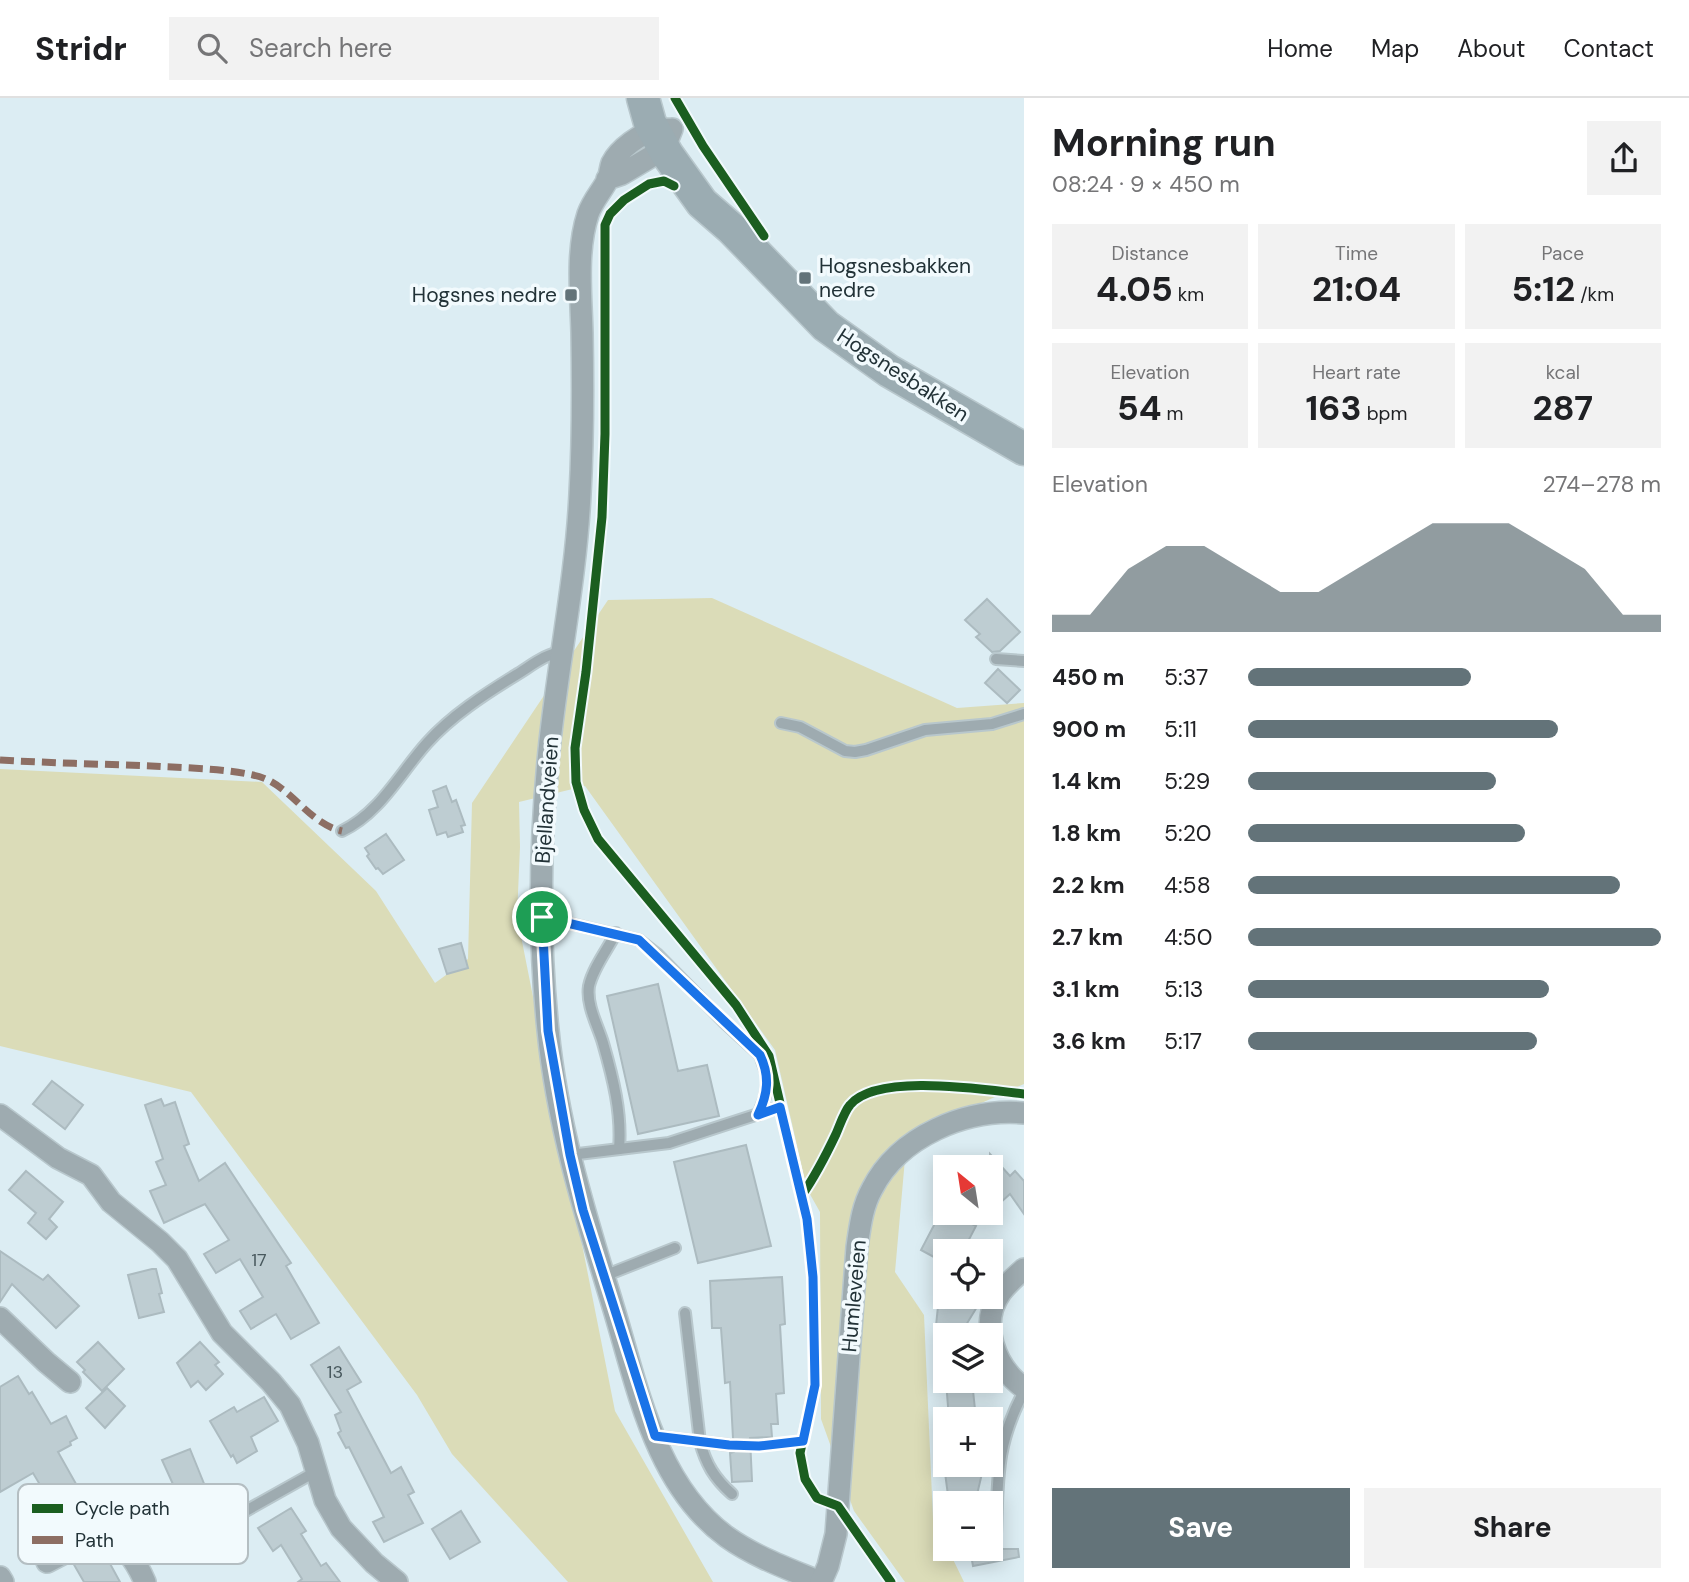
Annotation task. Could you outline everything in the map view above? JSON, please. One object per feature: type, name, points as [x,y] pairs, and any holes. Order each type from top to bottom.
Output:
[{"type":"main road","name":"Hogsnesbakken","points":[[643,98],[702,203],[732,229],[826,326],[889,371],[1024,449]]},
{"type":"main road","name":"Hogsnesbakken","points":[[649,98],[663,136]]},
{"type":"street","name":"Bjellandveien","points":[[663,136],[627,146],[613,160],[607,179],[589,210],[583,233],[580,495],[575,561],[550,741],[545,816],[542,917],[548,1031],[570,1155],[604,1276],[662,1454],[681,1489],[707,1520],[728,1538],[766,1559],[821,1582]]},
{"type":"street","name":"Humleveien","points":[[821,1582],[836,1534],[857,1247],[864,1207],[871,1190],[892,1160],[921,1136],[950,1123],[994,1114],[1024,1113]]},
{"type":"street","points":[[0,1115],[58,1158],[91,1175],[111,1202],[177,1259],[222,1334],[271,1382],[290,1405],[308,1443],[326,1500],[341,1528],[374,1563],[397,1582]]},
{"type":"street","points":[[1024,1269],[1002,1291],[994,1305],[990,1332],[999,1360],[1024,1390]]},
{"type":"street","points":[[0,1318],[70,1382]]},
{"type":"street","points":[[135,1564],[145,1582]]},
{"type":"street","points":[[0,1577],[3,1582]]},
{"type":"lane","points":[[342,831],[359,823],[427,742],[451,720],[504,682],[552,653],[563,652]]},
{"type":"lane","points":[[996,659],[1024,661]]},
{"type":"lane","points":[[781,723],[800,727],[845,751],[855,752],[925,730],[992,724],[1024,714]]},
{"type":"lane","points":[[542,917],[639,940],[657,954],[724,1023],[760,1055],[768,1078],[758,1115]]},
{"type":"lane","points":[[616,933],[593,975],[589,995],[618,1106],[621,1126],[619,1149]]},
{"type":"lane","points":[[570,1155],[669,1143],[780,1107]]},
{"type":"lane","points":[[604,1276],[675,1248]]},
{"type":"lane","points":[[685,1313],[700,1442],[705,1462],[717,1480],[732,1494]]},
{"type":"lane","points":[[997,1491],[1000,1450],[1024,1390]]},
{"type":"lane","points":[[655,1436],[729,1445]]},
{"type":"lane","points":[[248,1510],[315,1472]]},
{"type":"path","points":[[800,1453],[805,1430]]},
{"type":"path","points":[[729,1445],[759,1446],[803,1441]]},
{"type":"green space","points":[[712,598],[957,708],[1024,703],[1024,1084],[907,1136],[895,1272],[924,1315],[933,1561],[954,1561],[964,1582],[905,1582],[854,1511],[821,1419],[820,1212],[807,1189],[775,1050],[585,786],[519,802],[517,916],[615,1411],[713,1582],[568,1582],[452,1454],[417,1395],[191,1092],[0,1046],[0,769],[262,782],[376,891],[435,983],[468,959],[472,803],[608,600]]},
{"type":"building","points":[[987,599],[1020,632],[1000,651],[992,652],[976,637],[980,634],[965,620]]},
{"type":"building","points":[[998,669],[1020,690],[1007,703],[985,683]]},
{"type":"building","points":[[446,786],[452,802],[456,800],[465,825],[461,826],[463,832],[448,837],[446,832],[437,835],[429,810],[438,807],[433,791]]},
{"type":"building","points":[[386,834],[404,860],[383,874],[367,856],[369,854],[365,848]]},
{"type":"building","points":[[461,943],[468,968],[447,974],[439,949]]},
{"type":"building","points":[[658,984],[678,1071],[707,1065],[719,1116],[638,1134],[607,996]]},
{"type":"building","points":[[52,1081],[83,1105],[65,1129],[33,1104]]},
{"type":"building","points":[[161,1099],[164,1106],[175,1102],[189,1144],[184,1146],[199,1181],[225,1163],[291,1263],[286,1266],[319,1323],[291,1339],[276,1314],[251,1329],[240,1311],[263,1297],[240,1259],[216,1273],[204,1254],[229,1240],[205,1204],[164,1223],[150,1191],[166,1185],[156,1162],[163,1159],[145,1105]]},
{"type":"building","points":[[746,1145],[771,1246],[698,1263],[674,1162]]},
{"type":"building","points":[[1003,1168],[1010,1176],[1015,1171],[1024,1181],[1024,1214],[1010,1194],[1003,1200]]},
{"type":"building","points":[[26,1171],[63,1202],[49,1219],[57,1227],[46,1239],[28,1223],[36,1213],[9,1190]]},
{"type":"building","points":[[934,1225],[976,1226],[969,1239],[933,1239],[933,1256],[921,1250]]},
{"type":"building","points":[[0,1251],[43,1280],[48,1275],[79,1306],[56,1328],[12,1284],[0,1302]]},
{"type":"building","points":[[156,1269],[164,1312],[139,1318],[128,1275]]},
{"type":"building","points":[[782,1277],[785,1324],[780,1325],[784,1393],[776,1394],[778,1424],[771,1424],[772,1437],[750,1438],[752,1481],[732,1482],[730,1453],[734,1452],[737,1445],[733,1438],[730,1382],[725,1383],[721,1328],[712,1328],[710,1281]]},
{"type":"building","points":[[938,1309],[976,1309],[967,1323],[936,1323]]},
{"type":"building","points":[[98,1342],[124,1369],[102,1391],[77,1362]]},
{"type":"building","points":[[200,1342],[219,1362],[215,1365],[223,1374],[206,1390],[198,1381],[191,1387],[177,1363]]},
{"type":"building","points":[[339,1347],[361,1382],[347,1390],[391,1473],[401,1467],[414,1492],[408,1495],[423,1523],[384,1542],[373,1522],[384,1517],[349,1447],[346,1448],[338,1433],[341,1431],[335,1415],[341,1412],[311,1365]]},
{"type":"building","points":[[18,1376],[29,1394],[32,1392],[51,1424],[66,1416],[77,1438],[58,1452],[76,1484],[40,1484],[33,1473],[0,1492],[0,1387]]},
{"type":"building","points":[[107,1388],[125,1406],[105,1428],[86,1408]]},
{"type":"building","points":[[947,1393],[973,1393],[975,1407],[948,1407]]},
{"type":"building","points":[[264,1397],[278,1421],[251,1437],[257,1451],[237,1463],[210,1421],[234,1407],[237,1412]]},
{"type":"building","points":[[190,1449],[204,1484],[173,1484],[162,1460]]},
{"type":"building","points":[[946,1477],[981,1477],[978,1491],[947,1491]]},
{"type":"building","points":[[291,1508],[306,1531],[301,1534],[321,1566],[326,1563],[340,1582],[298,1582],[302,1579],[281,1545],[273,1551],[258,1528]]},
{"type":"building","points":[[461,1511],[480,1542],[450,1559],[432,1529]]},
{"type":"building","points":[[1003,1549],[1018,1549],[1019,1557],[1003,1560]]},
{"type":"building","points":[[972,1561],[999,1561],[973,1566]]},
{"type":"building","points":[[74,1564],[110,1564],[120,1582],[84,1582]]},
{"type":"marked path","points":[[0,760],[202,769],[253,775],[266,779],[318,820],[342,831]]},
{"type":"cycle path","points":[[675,98],[703,146],[764,236]]},
{"type":"cycle path","points":[[674,186],[664,181],[649,184],[624,200],[610,214],[605,225],[605,434],[602,517],[586,672],[575,748],[576,782],[584,810],[598,839],[736,1005],[769,1056],[807,1219],[813,1277],[815,1385],[800,1453],[805,1479],[817,1498],[838,1506],[891,1582]]},
{"type":"cycle path","points":[[802,1195],[825,1157],[848,1108],[864,1095],[907,1086],[959,1087],[1024,1094]]},
{"type":"place","name":"Hogsnesbakken nedre","points":[[805,278]]},
{"type":"place","name":"Hogsnes nedre","points":[[571,295]]},
{"type":"route","points":[[542,917],[639,940],[657,954],[724,1023],[760,1055],[765,1064],[768,1078],[764,1102],[758,1115],[780,1107],[807,1219],[813,1277],[815,1385],[803,1441],[759,1446],[729,1445],[655,1436],[583,1210],[558,1100],[548,1031],[542,917]]}]
